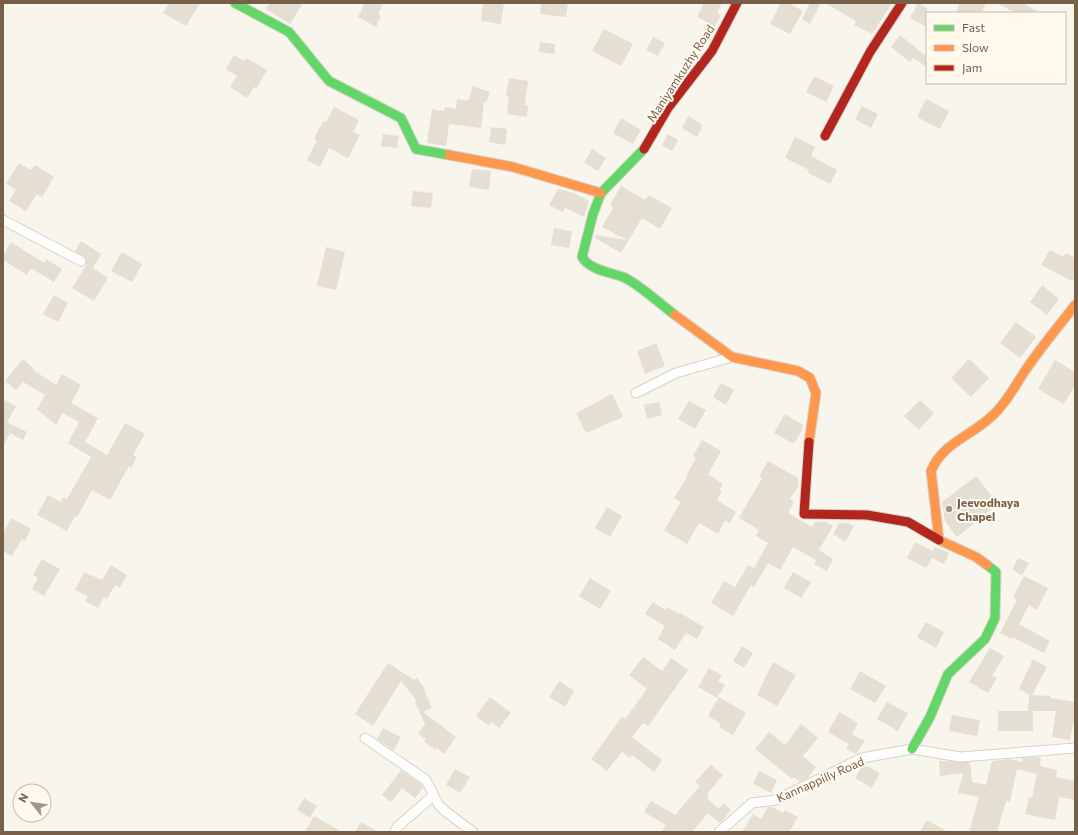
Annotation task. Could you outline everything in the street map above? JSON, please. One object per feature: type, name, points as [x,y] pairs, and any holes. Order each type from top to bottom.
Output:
[{"type":"street","points":[[235,3],[289,32],[329,81],[401,118],[416,149],[513,166],[601,193]]},
{"type":"street","name":"Maniyamkuzhy Road","points":[[732,357],[625,278],[586,263],[582,256],[593,214],[601,193],[647,146],[668,108],[712,51],[737,3]]},
{"type":"street","points":[[825,136],[870,52],[902,3]]},
{"type":"street","points":[[3,220],[81,261]]},
{"type":"street","points":[[939,540],[931,471],[941,452],[994,415],[1034,357],[1075,305]]},
{"type":"street","points":[[636,393],[676,373],[732,357],[798,371],[810,378],[816,393],[809,435],[804,514],[867,515],[908,522],[939,540],[976,557],[996,572],[995,618],[985,639],[948,674],[930,717],[912,749]]},
{"type":"street","points":[[365,738],[426,780],[433,796],[445,811],[473,832]]},
{"type":"street","name":"Kannappilly Road","points":[[719,832],[752,803],[776,800],[862,758],[912,749],[960,757],[1075,748]]},
{"type":"street","points":[[394,832],[397,827],[433,796]]},
{"type":"building","points":[[169,3],[200,3],[186,26],[163,13]]},
{"type":"building","points":[[270,3],[303,3],[290,24],[266,9]]},
{"type":"building","points":[[365,3],[383,3],[378,14],[381,16],[376,27],[358,17]]},
{"type":"building","points":[[483,3],[504,3],[501,24],[481,21]]},
{"type":"building","points":[[541,3],[568,3],[566,17],[540,14]]},
{"type":"building","points":[[704,3],[722,3],[717,13],[721,15],[715,26],[697,17]]},
{"type":"building","points":[[781,3],[788,3],[803,11],[790,34],[770,24]]},
{"type":"building","points":[[810,3],[821,3],[810,24],[802,19]]},
{"type":"building","points":[[825,3],[892,3],[872,34],[854,25],[856,21]]},
{"type":"building","points":[[918,3],[927,8],[926,26],[910,18]]},
{"type":"building","points":[[960,3],[986,3],[982,12],[956,12]]},
{"type":"building","points":[[997,3],[1022,3],[1039,12],[1014,12]]},
{"type":"building","points":[[604,29],[633,44],[621,66],[592,51]]},
{"type":"building","points":[[900,35],[926,56],[926,66],[913,58],[910,62],[891,47]]},
{"type":"building","points":[[653,37],[665,43],[658,56],[646,50]]},
{"type":"building","points":[[540,42],[555,44],[554,54],[539,52]]},
{"type":"building","points":[[234,55],[244,61],[246,58],[267,70],[257,88],[254,87],[247,98],[230,87],[237,76],[226,69]]},
{"type":"building","points":[[814,76],[834,86],[826,102],[806,92]]},
{"type":"building","points":[[509,78],[528,81],[525,105],[528,105],[527,117],[507,114],[509,97],[506,96]]},
{"type":"building","points":[[473,86],[490,92],[486,103],[484,102],[481,128],[449,124],[446,146],[427,143],[432,109],[444,111],[445,107],[456,109],[457,99],[468,101]]},
{"type":"building","points":[[926,99],[949,111],[940,129],[917,117]]},
{"type":"building","points":[[862,106],[878,114],[871,128],[855,119]]},
{"type":"building","points":[[334,107],[359,120],[353,132],[360,135],[348,158],[329,148],[320,167],[307,160],[317,140],[314,139],[323,121],[326,122]]},
{"type":"building","points":[[688,116],[703,125],[697,137],[682,128]]},
{"type":"building","points":[[621,118],[641,130],[633,144],[613,133]]},
{"type":"building","points":[[491,127],[507,129],[505,145],[489,142]]},
{"type":"building","points":[[383,134],[399,136],[397,148],[381,146]]},
{"type":"building","points":[[668,134],[678,140],[672,151],[662,145]]},
{"type":"building","points":[[795,137],[815,147],[811,156],[837,170],[830,184],[808,173],[809,170],[785,158]]},
{"type":"building","points":[[592,149],[606,158],[598,171],[584,163]]},
{"type":"building","points":[[19,163],[31,170],[35,165],[54,177],[42,197],[37,194],[26,211],[9,201],[16,190],[6,184]]},
{"type":"building","points":[[472,169],[491,171],[489,190],[469,187]]},
{"type":"building","points":[[621,186],[645,200],[649,195],[672,208],[660,229],[642,218],[621,253],[595,238],[596,235],[627,240],[602,227],[613,208],[610,205]]},
{"type":"building","points":[[558,189],[574,193],[589,201],[584,217],[565,208],[563,212],[549,205]]},
{"type":"building","points":[[413,191],[433,193],[431,208],[411,206]]},
{"type":"building","points":[[554,228],[572,231],[569,248],[551,245]]},
{"type":"building","points":[[81,241],[101,254],[93,268],[86,264],[86,258],[75,251]]},
{"type":"building","points":[[11,242],[44,263],[46,259],[62,269],[54,282],[31,268],[27,275],[3,260],[3,256]]},
{"type":"building","points":[[326,247],[345,252],[336,290],[317,286]]},
{"type":"building","points":[[1050,250],[1063,257],[1066,253],[1075,258],[1075,276],[1072,281],[1041,265]]},
{"type":"building","points":[[122,252],[142,264],[132,282],[111,271]]},
{"type":"building","points":[[87,264],[108,278],[94,301],[72,288]]},
{"type":"building","points":[[1042,285],[1059,299],[1047,315],[1030,302]]},
{"type":"building","points":[[54,295],[68,303],[58,322],[43,314]]},
{"type":"building","points":[[1016,322],[1036,337],[1020,358],[1000,343]]},
{"type":"building","points":[[656,343],[665,366],[645,374],[637,351]]},
{"type":"building","points":[[23,359],[34,369],[33,370],[56,385],[62,374],[81,385],[71,403],[98,418],[85,442],[107,455],[125,423],[145,434],[133,455],[137,457],[131,468],[129,466],[110,500],[92,490],[77,517],[75,516],[67,531],[37,515],[48,495],[61,502],[63,497],[67,499],[91,457],[68,443],[79,422],[62,413],[56,425],[37,409],[45,395],[23,382],[16,390],[5,381]]},
{"type":"building","points":[[969,359],[989,378],[971,397],[951,378]]},
{"type":"building","points":[[1055,360],[1075,372],[1075,385],[1064,404],[1038,389]]},
{"type":"building","points":[[721,383],[734,390],[726,405],[713,397]]},
{"type":"building","points":[[612,394],[623,417],[586,433],[576,413]]},
{"type":"building","points":[[3,399],[16,406],[7,422],[27,432],[23,440],[10,433],[3,447]]},
{"type":"building","points":[[920,400],[934,413],[919,430],[904,416]]},
{"type":"building","points":[[689,401],[706,410],[695,429],[678,419]]},
{"type":"building","points":[[659,402],[662,415],[647,419],[644,405]]},
{"type":"building","points":[[785,414],[803,425],[794,444],[774,433]]},
{"type":"building","points":[[702,440],[721,451],[708,474],[723,484],[719,490],[722,492],[717,500],[736,512],[730,523],[725,520],[718,534],[699,523],[687,544],[664,530],[681,502],[674,498],[687,477],[686,476],[696,458],[693,456]]},
{"type":"building","points":[[768,461],[798,478],[798,487],[790,499],[794,502],[788,513],[812,527],[815,522],[826,522],[833,526],[819,550],[833,559],[827,571],[814,564],[816,560],[793,547],[780,570],[768,563],[754,587],[751,585],[733,616],[711,603],[724,581],[735,587],[748,565],[754,568],[768,543],[756,536],[759,530],[739,518],[762,478],[759,476]]},
{"type":"building","points":[[976,476],[998,504],[957,537],[945,521],[942,502]]},
{"type":"building","points":[[607,507],[622,516],[610,537],[595,528]]},
{"type":"building","points":[[11,518],[31,529],[25,541],[22,539],[12,556],[3,551],[3,533]]},
{"type":"building","points":[[839,523],[848,523],[854,526],[845,542],[833,534]]},
{"type":"building","points":[[915,542],[933,551],[935,547],[949,553],[944,564],[932,558],[926,568],[907,558]]},
{"type":"building","points":[[1018,558],[1029,563],[1022,575],[1012,570]]},
{"type":"building","points":[[42,559],[60,569],[44,596],[32,589],[38,578],[33,575]]},
{"type":"building","points":[[111,565],[127,575],[120,588],[115,585],[107,599],[104,597],[98,608],[85,601],[88,596],[75,590],[84,572],[102,580]]},
{"type":"building","points":[[793,572],[811,582],[801,598],[784,588]]},
{"type":"building","points":[[1024,576],[1048,588],[1037,610],[1029,605],[1019,624],[1050,641],[1044,653],[1012,637],[1012,639],[1000,633],[1017,599],[1013,597]]},
{"type":"building","points":[[590,578],[611,591],[600,609],[579,596]]},
{"type":"building","points":[[653,602],[665,610],[667,607],[679,614],[680,613],[704,627],[697,639],[686,633],[675,650],[658,639],[665,626],[645,614]]},
{"type":"building","points":[[926,622],[944,632],[936,648],[917,637]]},
{"type":"building","points":[[742,646],[753,653],[744,668],[733,661]]},
{"type":"building","points":[[990,648],[1004,656],[992,676],[997,678],[988,693],[969,682]]},
{"type":"building","points":[[643,657],[662,671],[671,658],[688,670],[648,726],[643,723],[632,737],[662,760],[654,772],[632,755],[630,758],[622,752],[607,771],[591,759],[622,717],[625,719],[647,689],[629,675]]},
{"type":"building","points":[[1033,659],[1047,667],[1032,695],[1050,696],[1050,698],[1075,702],[1075,723],[1073,723],[1070,740],[1052,737],[1056,711],[1033,711],[1033,731],[998,731],[998,711],[1028,711],[1030,695],[1019,689]]},
{"type":"building","points":[[773,662],[796,675],[777,706],[757,695]]},
{"type":"building","points":[[388,663],[414,680],[417,678],[425,689],[424,690],[432,708],[423,712],[456,737],[444,754],[437,748],[436,750],[424,742],[426,739],[418,734],[425,724],[415,702],[417,701],[401,681],[373,726],[355,714]]},
{"type":"building","points":[[709,668],[722,675],[718,681],[725,685],[717,698],[698,687]]},
{"type":"building","points":[[860,671],[886,686],[875,703],[850,689]]},
{"type":"building","points":[[559,681],[574,691],[565,707],[549,697]]},
{"type":"building","points":[[490,697],[511,713],[499,728],[491,722],[489,726],[476,716]]},
{"type":"building","points":[[719,697],[746,713],[733,735],[719,727],[721,724],[708,716]]},
{"type":"building","points":[[887,702],[908,713],[898,731],[877,719]]},
{"type":"building","points":[[839,712],[858,723],[852,734],[865,741],[856,754],[846,749],[849,744],[828,732]]},
{"type":"building","points":[[952,715],[980,720],[977,736],[949,731]]},
{"type":"building","points":[[801,724],[818,738],[803,756],[816,767],[808,778],[800,782],[794,777],[792,779],[755,749],[769,732],[785,745]]},
{"type":"building","points":[[383,728],[401,737],[394,750],[377,739]]},
{"type":"building","points":[[1023,758],[1041,758],[1040,766],[1057,770],[1056,777],[1075,781],[1075,800],[1059,797],[1055,820],[1025,814],[1029,797],[1032,798],[1037,774],[1017,769],[1010,802],[1006,801],[997,832],[969,832],[979,797],[958,793],[963,773],[940,776],[939,761],[970,762],[972,782],[986,785],[992,761],[1009,759],[1022,762]]},
{"type":"building","points":[[863,764],[880,773],[872,788],[855,778]]},
{"type":"building","points":[[711,765],[723,775],[707,794],[709,795],[707,798],[719,809],[724,803],[731,810],[720,823],[708,813],[692,832],[661,832],[666,825],[644,812],[651,801],[675,815],[700,786],[695,782]]},
{"type":"building","points":[[455,769],[470,777],[460,793],[446,785]]},
{"type":"building","points":[[401,770],[421,784],[423,788],[415,798],[402,788],[391,802],[382,795]]},
{"type":"building","points":[[759,771],[777,780],[771,793],[753,784]]},
{"type":"building","points":[[304,798],[317,806],[310,818],[297,810]]},
{"type":"building","points":[[768,807],[772,807],[783,813],[785,810],[798,817],[789,832],[742,832],[753,814],[761,819]]},
{"type":"building","points":[[314,816],[342,832],[305,832]]},
{"type":"building","points":[[927,820],[948,832],[920,832]]},
{"type":"building","points":[[361,822],[378,832],[355,832]]},
{"type":"traffic: fast","points":[[235,3],[289,32],[329,81],[401,118],[416,149],[449,155]]},
{"type":"traffic: fast","points":[[644,149],[601,193],[593,214],[582,257],[595,268],[628,280],[675,315]]},
{"type":"traffic: fast","points":[[912,749],[930,717],[948,674],[985,639],[995,618],[996,572],[987,565]]},
{"type":"traffic: slow","points":[[449,155],[513,167],[601,193]]},
{"type":"traffic: slow","points":[[987,565],[976,557],[939,540],[931,471],[936,461],[950,446],[985,422],[998,410],[1039,352],[1075,305]]},
{"type":"traffic: slow","points":[[675,315],[732,357],[798,371],[810,378],[816,393],[809,442]]},
{"type":"traffic: jam","points":[[644,149],[668,108],[712,51],[737,3]]},
{"type":"traffic: jam","points":[[825,136],[870,52],[902,3]]},
{"type":"traffic: jam","points":[[809,442],[804,514],[867,515],[908,522],[939,540]]},
{"type":"place","name":"Jeevodhaya Chapel","points":[[949,509]]}]
